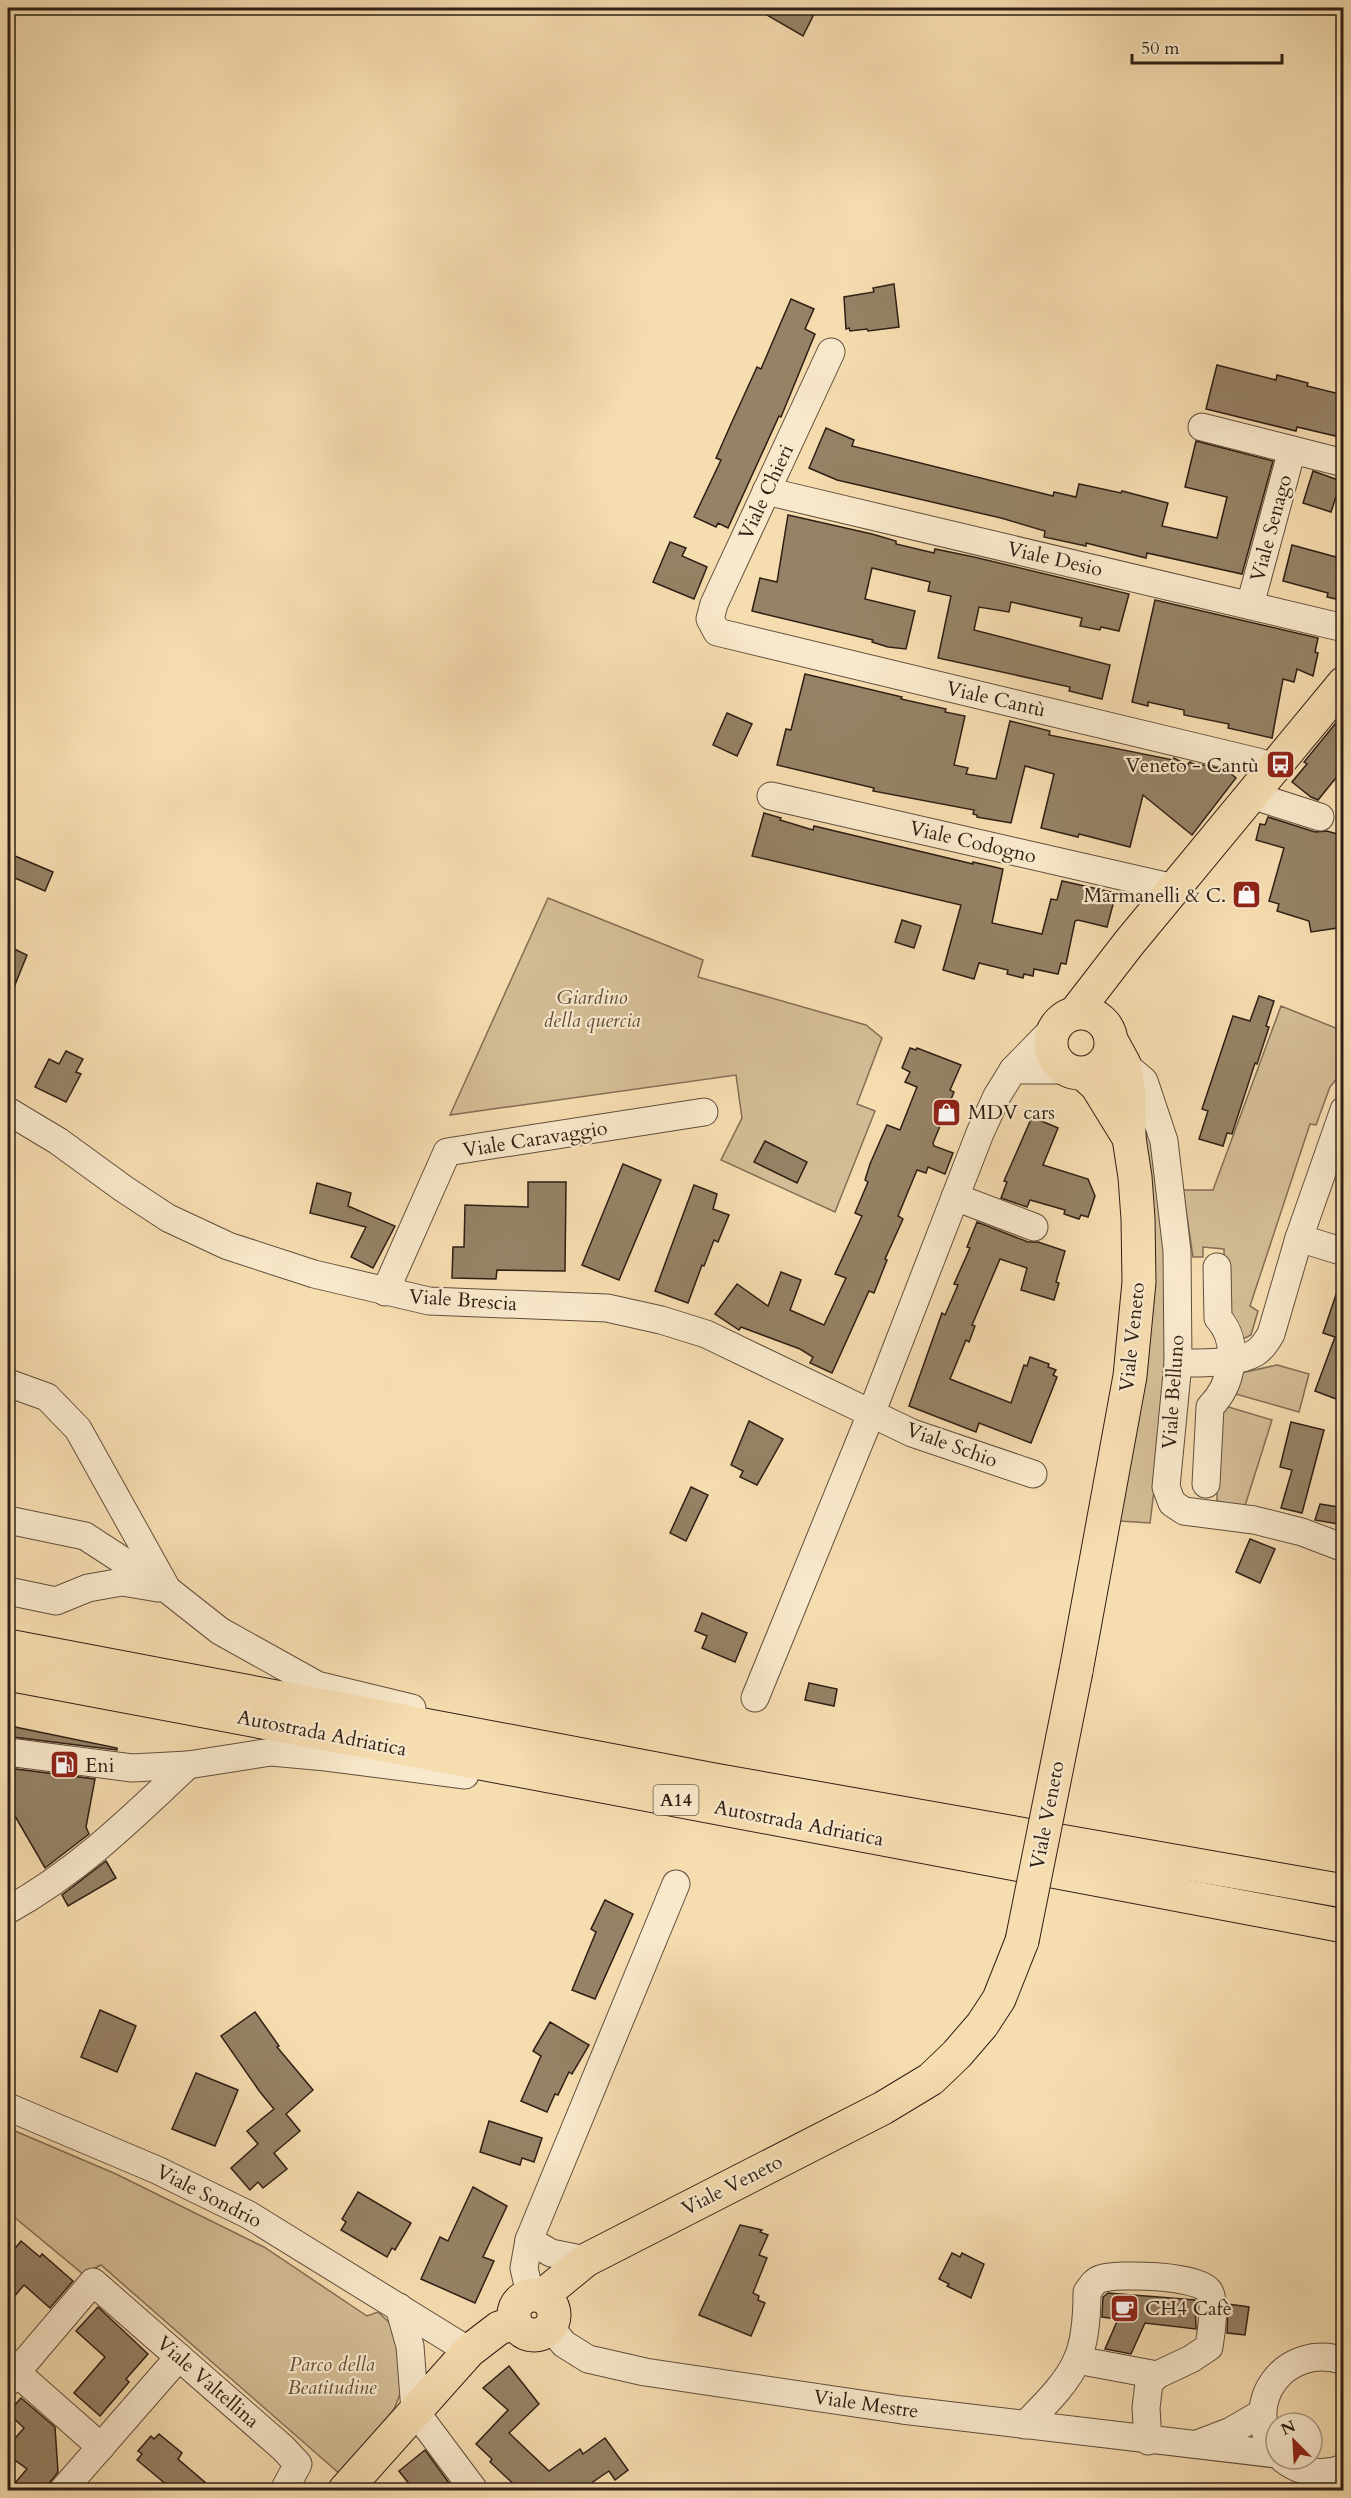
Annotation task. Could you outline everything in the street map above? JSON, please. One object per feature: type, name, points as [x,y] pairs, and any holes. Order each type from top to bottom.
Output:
[{"type":"main road","name":"Viale Veneto","points":[[1129,1138],[1083,1077],[1059,1064],[1051,1046],[1065,1020],[1274,767],[1340,695]]},
{"type":"main road","name":"Viale Veneto","points":[[345,2490],[469,2351],[499,2328],[515,2323],[523,2332],[540,2334],[541,2306],[586,2260],[883,2108],[931,2079],[982,2025],[999,1999],[1023,1941],[1076,1671],[1130,1376],[1139,1282],[1138,1219],[1129,1138],[1126,1067],[1111,998],[1129,943]]},
{"type":"main road","points":[[1065,1020],[1096,1017],[1102,1021],[1126,1067]]},
{"type":"main road","points":[[1083,1077],[1107,1059],[1126,1067]]},
{"type":"main road","points":[[1083,1077],[1126,1067]]},
{"type":"main road","name":"Autostrada Adriatica","points":[[8,1646],[1344,1926]]},
{"type":"main road","name":"Autostrada Adriatica","points":[[8,1674],[712,1793],[1344,1891]]},
{"type":"street","name":"Viale Chieri","points":[[717,632],[710,619],[714,604],[831,352]]},
{"type":"street","points":[[1203,428],[1344,463]]},
{"type":"street","name":"Viale Senago","points":[[1250,605],[1292,450]]},
{"type":"street","name":"Viale Desio","points":[[766,491],[1344,628]]},
{"type":"street","name":"Viale Cantù","points":[[717,632],[1274,767]]},
{"type":"street","points":[[1251,795],[1320,817]]},
{"type":"street","name":"Viale Codogno","points":[[771,796],[1174,888]]},
{"type":"street","name":"Viale Veneto","points":[[755,1698],[872,1414],[955,1197],[997,1096],[1013,1071],[1065,1020]]},
{"type":"street","name":"Viale Belluno","points":[[1126,1067],[1164,1141],[1177,1251],[1178,1364],[1166,1487],[1172,1503],[1184,1511],[1254,1520],[1302,1532],[1344,1548]]},
{"type":"street","points":[[1013,1071],[1083,1077]]},
{"type":"street","points":[[1178,1364],[1208,1364],[1254,1353],[1271,1334],[1299,1238],[1344,1110]]},
{"type":"street","name":"Viale Brescia","points":[[8,1111],[58,1141],[168,1218],[228,1246],[314,1274],[429,1301],[607,1308],[661,1320],[706,1334],[872,1414]]},
{"type":"street","name":"Viale Caravaggio","points":[[385,1292],[447,1152],[704,1112]]},
{"type":"street","points":[[955,1197],[1034,1227]]},
{"type":"street","points":[[1299,1238],[1344,1252]]},
{"type":"street","points":[[1206,1484],[1209,1407],[1218,1400],[1227,1382],[1231,1359],[1231,1343],[1226,1327],[1218,1318],[1217,1267]]},
{"type":"street","points":[[8,1383],[47,1397],[78,1430],[168,1590]]},
{"type":"street","name":"Viale Schio","points":[[872,1414],[912,1433],[1033,1474]]},
{"type":"street","points":[[8,1520],[85,1536],[168,1590],[220,1631],[317,1685],[712,1793]]},
{"type":"street","points":[[8,1592],[56,1601],[88,1588],[122,1582],[168,1590]]},
{"type":"street","points":[[8,1752],[132,1768],[188,1765],[271,1752],[712,1793]]},
{"type":"street","points":[[8,1910],[42,1890],[110,1840],[188,1765]]},
{"type":"street","points":[[541,2306],[524,2268],[529,2240],[676,1884]]},
{"type":"street","name":"Viale Sondrio","points":[[8,2107],[157,2170],[249,2215],[469,2351]]},
{"type":"street","points":[[529,2240],[551,2253],[586,2260]]},
{"type":"street","points":[[1025,2425],[1052,2397],[1077,2360],[1087,2314],[1087,2292],[1096,2280],[1117,2275],[1194,2282],[1208,2290],[1212,2299],[1209,2347],[1191,2359],[1157,2375],[1149,2383],[1146,2408],[1148,2441]]},
{"type":"street","name":"Viale Valtellina","points":[[10,2373],[93,2282],[298,2464],[284,2490]]},
{"type":"street","name":"Viale Mestre","points":[[541,2306],[564,2344],[588,2359],[645,2372],[902,2410],[1148,2441],[1264,2452]]},
{"type":"street","points":[[399,2307],[410,2346],[415,2412],[474,2490]]},
{"type":"street","points":[[1263,2413],[1268,2391],[1281,2372],[1300,2360],[1337,2356]]},
{"type":"street","points":[[63,2490],[179,2357]]},
{"type":"street","points":[[1077,2360],[1157,2375]]},
{"type":"street","points":[[10,2373],[101,2447]]},
{"type":"street","name":"Viale Mestre","points":[[1196,2445],[1231,2431],[1263,2413],[1264,2420]]},
{"type":"street","points":[[1306,2471],[1327,2477]]},
{"type":"green space","name":"Giardino della quercia","points":[[548,898],[703,960],[698,977],[866,1025],[882,1038],[857,1104],[875,1111],[835,1212],[721,1160],[742,1118],[736,1075],[450,1115]]},
{"type":"green space","points":[[1281,1006],[1343,1031],[1343,1071],[1330,1087],[1316,1125],[1310,1124],[1250,1306],[1258,1311],[1251,1335],[1241,1340],[1225,1320],[1224,1249],[1203,1247],[1203,1257],[1193,1257],[1183,1190],[1213,1190]]},
{"type":"green space","points":[[1133,1104],[1146,1114],[1168,1238],[1166,1394],[1150,1523],[1120,1521]]},
{"type":"green space","points":[[1277,1365],[1309,1374],[1299,1412],[1232,1393],[1241,1373]]},
{"type":"green space","points":[[1225,1406],[1272,1420],[1244,1509],[1217,1501],[1218,1433]]},
{"type":"green space","name":"Parco della Beatitudine","points":[[8,2128],[116,2174],[264,2247],[367,2316],[378,2312],[395,2328],[404,2385],[394,2409],[341,2475],[101,2265],[83,2274],[8,2212]]},
{"type":"building","points":[[755,8],[817,8],[803,36]]},
{"type":"building","points":[[894,284],[899,327],[868,331],[867,329],[850,331],[849,328],[846,329],[844,297],[874,292],[873,288]]},
{"type":"building","points":[[791,299],[814,309],[805,329],[815,334],[781,417],[779,416],[728,528],[718,523],[716,527],[694,517],[721,460],[716,458],[731,424],[757,367],[761,369]]},
{"type":"building","points":[[1217,365],[1276,380],[1277,375],[1308,383],[1307,386],[1344,395],[1344,438],[1297,427],[1296,431],[1206,409]]},
{"type":"building","points":[[826,428],[854,440],[852,446],[1053,496],[1054,492],[1076,497],[1079,484],[1121,493],[1122,491],[1168,503],[1162,526],[1217,538],[1227,497],[1185,487],[1196,441],[1273,461],[1242,574],[1147,553],[1146,558],[1086,543],[1086,546],[1044,537],[1045,531],[1001,518],[837,480],[809,468]]},
{"type":"building","points":[[1313,471],[1341,481],[1331,512],[1303,503]]},
{"type":"building","points":[[788,515],[872,534],[896,541],[896,544],[934,553],[935,549],[974,557],[1129,594],[1119,631],[1080,626],[1082,618],[1011,602],[1009,612],[979,607],[974,630],[1110,665],[1102,699],[1069,691],[1070,687],[938,658],[951,596],[928,591],[930,582],[872,568],[865,599],[915,611],[906,649],[888,647],[872,642],[873,640],[752,611],[760,578],[777,582]]},
{"type":"building","points":[[670,542],[686,548],[682,556],[707,567],[694,599],[653,582]]},
{"type":"building","points":[[1292,545],[1336,557],[1337,553],[1344,554],[1344,601],[1327,597],[1328,593],[1283,581]]},
{"type":"building","points":[[1155,600],[1318,638],[1315,652],[1318,653],[1313,676],[1297,669],[1294,682],[1283,679],[1272,738],[1228,728],[1229,724],[1184,715],[1184,710],[1148,702],[1148,706],[1132,702]]},
{"type":"building","points":[[805,674],[902,697],[901,699],[946,709],[945,712],[965,716],[954,765],[968,768],[966,774],[996,779],[1010,721],[1050,731],[1049,735],[1173,760],[1174,758],[1187,765],[1190,762],[1198,766],[1199,764],[1226,770],[1236,778],[1192,835],[1143,795],[1130,847],[1079,834],[1078,837],[1041,828],[1054,774],[1025,766],[1011,823],[977,817],[973,814],[974,810],[873,791],[874,788],[777,765],[786,729],[791,730]]},
{"type":"building","points":[[727,713],[752,724],[737,756],[713,745]]},
{"type":"building","points":[[1344,713],[1344,768],[1318,800],[1292,782],[1307,764],[1304,762]]},
{"type":"building","points":[[764,813],[813,830],[814,826],[1003,869],[992,923],[1042,934],[1051,899],[1057,900],[1062,881],[1116,893],[1107,927],[1075,921],[1066,964],[1061,963],[1058,974],[1034,969],[1033,976],[1024,974],[1023,978],[1007,974],[1008,970],[979,963],[974,979],[943,970],[961,905],[752,856]]},
{"type":"building","points":[[1268,817],[1315,832],[1327,831],[1344,836],[1344,927],[1311,932],[1309,921],[1277,911],[1279,904],[1269,901],[1284,848],[1256,840],[1260,824],[1265,825]]},
{"type":"building","points":[[15,856],[53,872],[45,891],[8,875]]},
{"type":"building","points":[[902,920],[921,926],[914,948],[895,942]]},
{"type":"building","points":[[8,946],[27,955],[8,1002]]},
{"type":"building","points":[[1259,996],[1274,1001],[1266,1026],[1269,1027],[1232,1134],[1227,1133],[1223,1146],[1199,1139],[1208,1111],[1202,1109],[1233,1016],[1250,1021]]},
{"type":"building","points":[[910,1048],[916,1050],[917,1048],[961,1065],[950,1090],[954,1092],[933,1143],[934,1146],[953,1153],[945,1174],[928,1167],[926,1173],[917,1170],[898,1216],[903,1219],[885,1259],[887,1260],[874,1293],[869,1291],[832,1373],[810,1363],[813,1357],[800,1349],[741,1327],[739,1330],[715,1314],[737,1284],[768,1306],[781,1272],[801,1280],[790,1310],[824,1325],[846,1278],[835,1274],[862,1216],[855,1213],[868,1182],[865,1180],[870,1164],[887,1125],[900,1130],[917,1087],[905,1082],[910,1072],[902,1068]]},
{"type":"building","points":[[66,1051],[83,1059],[76,1072],[81,1074],[66,1102],[35,1087],[49,1059],[59,1064]]},
{"type":"building","points":[[1032,1117],[1058,1128],[1043,1165],[1088,1179],[1095,1196],[1088,1217],[1081,1215],[1079,1219],[1064,1214],[1065,1210],[1030,1200],[1027,1207],[1001,1198],[1007,1182],[1004,1181]]},
{"type":"building","points":[[765,1141],[807,1162],[797,1183],[754,1162]]},
{"type":"building","points":[[623,1164],[661,1180],[619,1280],[582,1265]]},
{"type":"building","points":[[528,1182],[566,1182],[565,1271],[497,1270],[496,1279],[452,1278],[453,1247],[464,1247],[465,1205],[528,1207]]},
{"type":"building","points":[[317,1183],[351,1193],[348,1206],[395,1226],[373,1268],[351,1257],[366,1227],[310,1213]]},
{"type":"building","points":[[694,1185],[717,1194],[713,1209],[729,1215],[718,1242],[714,1240],[704,1266],[702,1265],[688,1303],[655,1291]]},
{"type":"building","points":[[977,1222],[1028,1242],[1038,1242],[1065,1251],[1056,1282],[1059,1283],[1054,1300],[1021,1290],[1027,1268],[1000,1259],[972,1325],[975,1326],[969,1342],[966,1340],[950,1379],[1011,1403],[1024,1365],[1027,1366],[1030,1357],[1049,1364],[1048,1367],[1056,1370],[1053,1375],[1057,1377],[1031,1443],[979,1423],[976,1432],[909,1406],[942,1313],[945,1315],[958,1285],[954,1284],[970,1248],[967,1247]]},
{"type":"building","points":[[1341,1280],[1344,1280],[1344,1402],[1315,1391],[1335,1337],[1323,1333]]},
{"type":"building","points":[[749,1421],[783,1439],[757,1485],[740,1477],[743,1471],[731,1465]]},
{"type":"building","points":[[1291,1422],[1324,1430],[1302,1513],[1281,1508],[1292,1470],[1280,1467]]},
{"type":"building","points":[[691,1487],[708,1495],[686,1541],[670,1533]]},
{"type":"building","points":[[1320,1504],[1344,1508],[1344,1525],[1315,1520]]},
{"type":"building","points":[[1250,1539],[1275,1549],[1260,1583],[1236,1572]]},
{"type":"building","points":[[702,1613],[747,1633],[735,1662],[702,1648],[707,1636],[695,1631]]},
{"type":"building","points":[[809,1683],[837,1689],[834,1706],[805,1700]]},
{"type":"building","points":[[15,1727],[117,1748],[117,1750],[13,1737]]},
{"type":"building","points":[[8,1768],[95,1779],[86,1827],[89,1834],[45,1868],[8,1804]]},
{"type":"building","points":[[106,1861],[116,1878],[68,1906],[62,1895]]},
{"type":"building","points":[[605,1900],[633,1914],[595,1999],[572,1990],[596,1932],[591,1929]]},
{"type":"building","points":[[100,2010],[136,2026],[117,2072],[81,2057]]},
{"type":"building","points":[[255,2012],[279,2046],[277,2047],[313,2090],[286,2114],[300,2131],[274,2153],[287,2169],[263,2188],[258,2182],[250,2190],[231,2168],[258,2144],[247,2131],[274,2109],[221,2036]]},
{"type":"building","points":[[550,2022],[589,2045],[572,2074],[569,2072],[558,2095],[555,2094],[547,2112],[521,2101],[541,2056],[533,2051]]},
{"type":"building","points":[[196,2073],[238,2090],[215,2146],[172,2129]]},
{"type":"building","points":[[489,2121],[542,2138],[534,2162],[522,2158],[520,2165],[480,2152]]},
{"type":"building","points":[[473,2187],[507,2206],[483,2257],[494,2261],[475,2303],[421,2279],[440,2237],[448,2241]]},
{"type":"building","points":[[358,2192],[411,2223],[395,2250],[392,2248],[387,2257],[341,2230],[346,2222],[342,2219]]},
{"type":"building","points":[[740,2225],[762,2230],[760,2232],[768,2235],[759,2255],[767,2258],[753,2293],[759,2296],[758,2300],[765,2303],[751,2336],[699,2315]]},
{"type":"building","points":[[21,2241],[40,2257],[42,2254],[73,2281],[50,2308],[24,2285],[8,2304],[8,2257]]},
{"type":"building","points":[[952,2253],[960,2257],[962,2253],[984,2264],[971,2298],[947,2286],[949,2284],[939,2279]]},
{"type":"building","points":[[1108,2293],[1195,2300],[1196,2329],[1145,2323],[1131,2354],[1105,2349],[1118,2319],[1102,2317],[1103,2297]]},
{"type":"building","points":[[1228,2304],[1249,2307],[1245,2335],[1227,2333]]},
{"type":"building","points":[[98,2307],[148,2354],[126,2379],[129,2382],[100,2416],[74,2393],[105,2357],[76,2331]]},
{"type":"building","points":[[509,2366],[539,2404],[509,2433],[549,2471],[580,2449],[583,2454],[605,2438],[628,2470],[615,2480],[609,2471],[581,2490],[520,2490],[490,2462],[492,2459],[476,2444],[508,2410],[483,2388]]},
{"type":"building","points":[[21,2398],[55,2427],[58,2472],[44,2490],[9,2490],[27,2469],[12,2458],[11,2443],[24,2428],[8,2413]]},
{"type":"building","points":[[159,2434],[182,2453],[178,2459],[214,2490],[173,2490],[137,2460],[142,2454],[138,2451],[151,2436],[154,2439]]},
{"type":"building","points":[[425,2450],[452,2487],[446,2490],[414,2490],[399,2471]]},
{"type":"place","name":"Veneto - Cantù","points":[[1280,765]]},
{"type":"place","name":"Marmanelli & C.","points":[[1247,895]]},
{"type":"place","name":"MDV cars","points":[[947,1112]]},
{"type":"place","name":"Eni","points":[[64,1765]]},
{"type":"place","name":"CH4 Cafè","points":[[1124,2308]]}]
